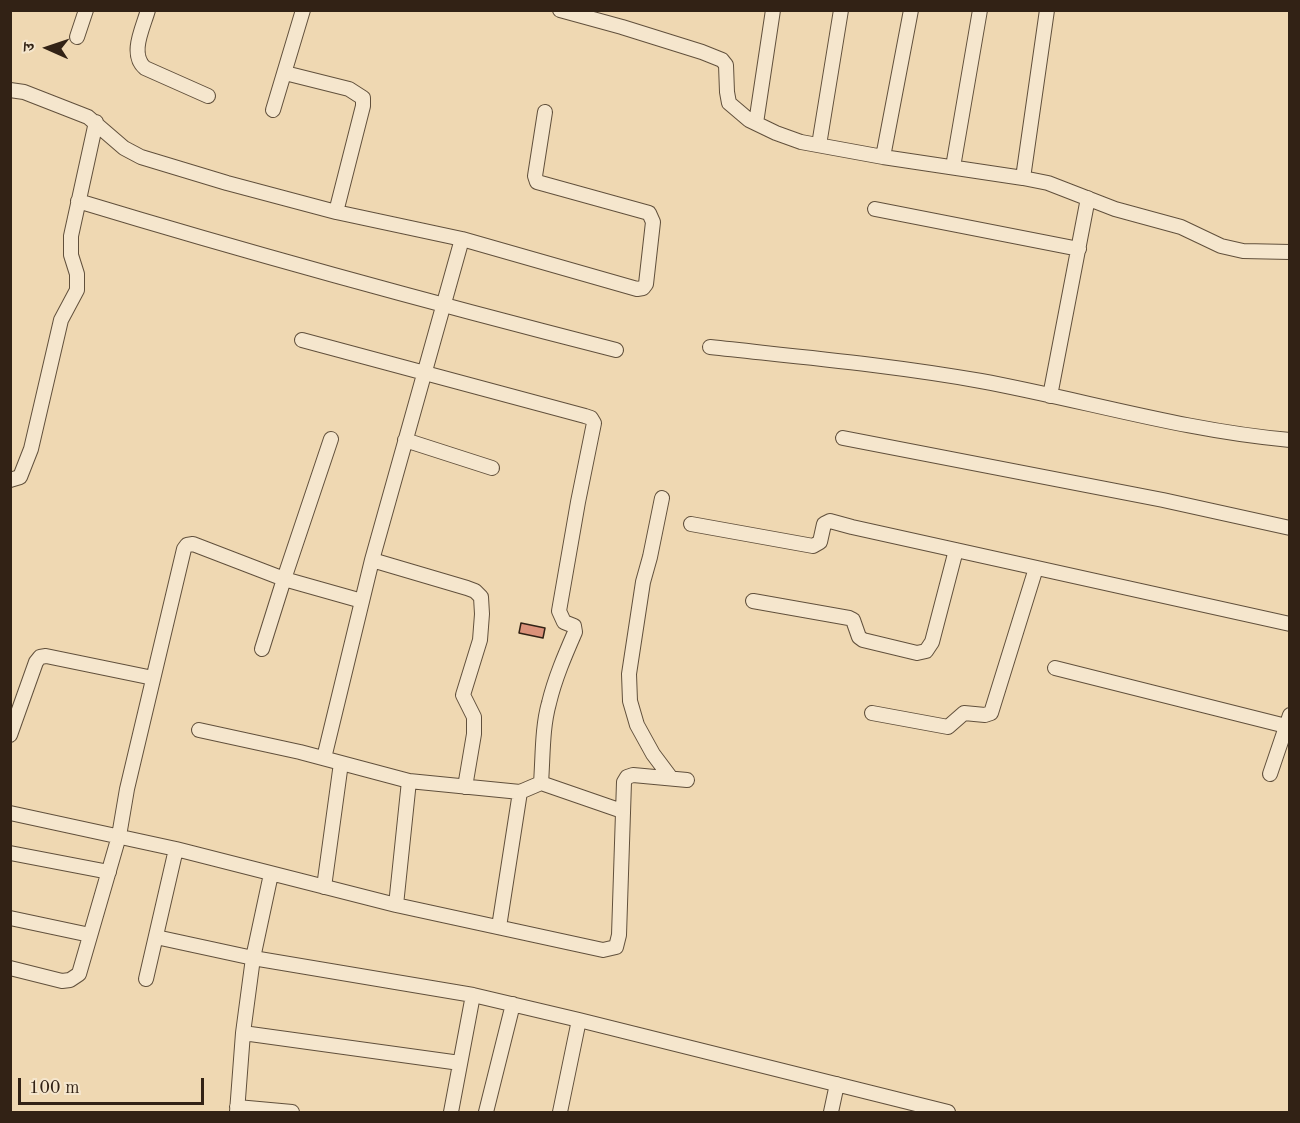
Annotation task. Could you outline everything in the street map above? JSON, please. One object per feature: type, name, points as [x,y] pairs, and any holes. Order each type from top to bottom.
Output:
[{"type":"street","points":[[77,38],[86,10]]},
{"type":"street","points":[[148,10],[136,54],[138,62],[145,68],[208,96]]},
{"type":"street","points":[[273,110],[303,10]]},
{"type":"street","points":[[561,10],[586,13],[722,60],[726,65],[729,103],[744,117],[801,142],[1048,183],[1115,209],[1181,227],[1221,246],[1243,251],[1290,252]]},
{"type":"street","points":[[756,123],[773,10]]},
{"type":"street","points":[[819,145],[841,10]]},
{"type":"street","points":[[883,157],[912,10]]},
{"type":"street","points":[[953,167],[980,10]]},
{"type":"street","points":[[1023,178],[1047,10]]},
{"type":"street","points":[[285,73],[349,89],[363,98],[363,106],[336,212]]},
{"type":"street","points":[[10,90],[24,92],[88,117],[124,148],[141,157],[226,183],[336,212],[462,239],[637,289],[643,288],[646,284],[653,222],[649,213],[537,182],[545,112]]},
{"type":"street","points":[[10,480],[20,477],[31,449],[61,320],[77,290],[77,274],[70,255],[71,236],[96,122]]},
{"type":"street","points":[[1050,396],[1088,198]]},
{"type":"street","points":[[78,201],[207,240],[443,306],[616,350]]},
{"type":"street","points":[[875,209],[1079,249]]},
{"type":"street","points":[[324,758],[372,560],[462,239]]},
{"type":"street","points":[[302,340],[585,416],[594,423],[559,611],[564,622],[574,626],[574,632],[548,705],[541,783]]},
{"type":"street","points":[[710,347],[886,366],[983,381],[1199,428],[1290,440]]},
{"type":"street","points":[[843,438],[1163,500],[1290,528]]},
{"type":"street","points":[[262,650],[331,439]]},
{"type":"street","points":[[405,440],[492,468]]},
{"type":"street","points":[[662,498],[643,582],[630,674],[630,701],[637,725],[653,754],[671,778]]},
{"type":"street","points":[[691,524],[813,546],[820,542],[824,524],[830,521],[1290,624]]},
{"type":"street","points":[[10,968],[62,981],[70,980],[79,974],[119,836],[127,789],[184,549],[194,544],[284,579],[362,601]]},
{"type":"street","points":[[753,601],[849,618],[853,620],[859,637],[863,640],[917,652],[926,651],[932,642],[956,550]]},
{"type":"street","points":[[372,560],[467,588],[475,591],[481,597],[480,640],[463,695],[474,717],[474,734],[465,787]]},
{"type":"street","points":[[872,713],[948,727],[964,713],[985,715],[992,713],[1036,568]]},
{"type":"street","points":[[10,735],[36,662],[40,657],[46,656],[153,678]]},
{"type":"street","points":[[1054,668],[1288,721],[1270,774]]},
{"type":"street","points":[[199,730],[324,758],[409,782],[520,792],[541,783],[622,811]]},
{"type":"street","points":[[324,887],[342,763]]},
{"type":"street","points":[[10,813],[176,849],[396,905],[603,950],[616,946],[619,935],[624,782],[627,777],[633,775],[687,780]]},
{"type":"street","points":[[396,905],[409,782]]},
{"type":"street","points":[[499,927],[520,792]]},
{"type":"street","points":[[146,979],[176,849]]},
{"type":"street","points":[[10,853],[109,872]]},
{"type":"street","points":[[271,874],[253,958],[243,1033],[237,1110],[292,1113]]},
{"type":"street","points":[[10,918],[90,935]]},
{"type":"street","points":[[156,937],[253,958],[473,995],[837,1084],[910,1107],[948,1113]]},
{"type":"street","points":[[451,1113],[473,995]]},
{"type":"street","points":[[486,1113],[513,1004]]},
{"type":"street","points":[[560,1113],[579,1020]]},
{"type":"street","points":[[243,1033],[460,1063]]},
{"type":"street","points":[[831,1113],[837,1084]]},
{"type":"building","points":[[521,623],[545,628],[543,638],[519,633]]}]
